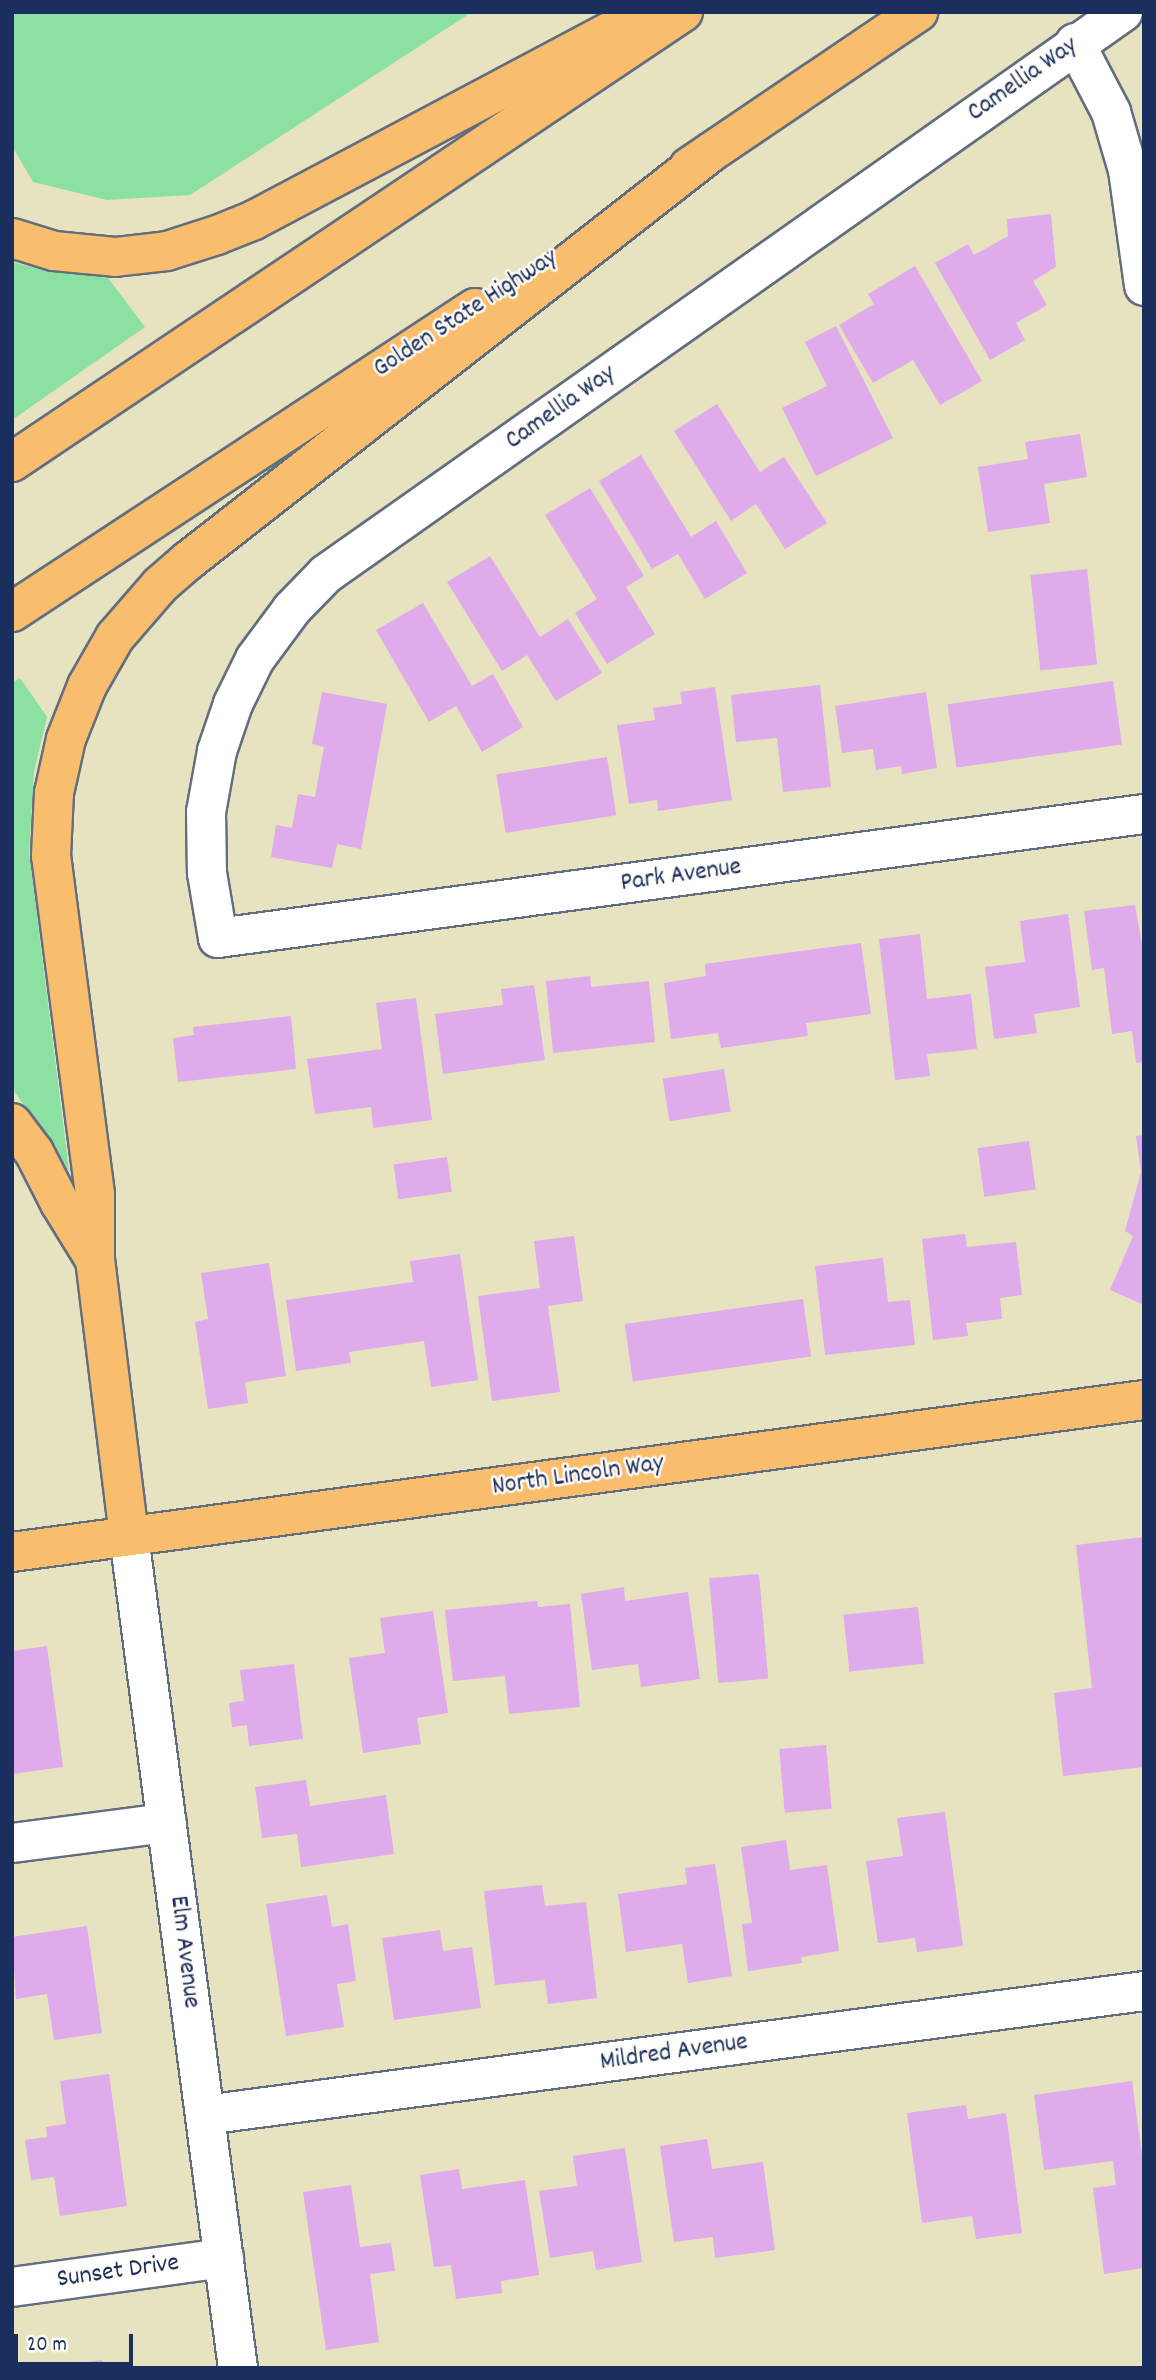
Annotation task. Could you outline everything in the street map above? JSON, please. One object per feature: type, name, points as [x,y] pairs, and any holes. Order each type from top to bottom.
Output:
[{"type":"main road","points":[[12,238],[54,251],[115,257],[167,251],[217,235],[254,220],[647,12]]},
{"type":"main road","points":[[12,462],[683,12]]},
{"type":"main road","name":"Golden State Highway","points":[[12,612],[710,153],[918,12]]},
{"type":"main road","points":[[130,1536],[95,1260],[95,1194],[51,856],[54,793],[66,739],[87,686],[115,637],[160,585],[189,560],[710,153]]},
{"type":"main road","points":[[12,1123],[34,1152],[60,1203],[95,1260]]},
{"type":"main road","name":"North Lincoln Way","points":[[12,1552],[1144,1400]]},
{"type":"street","name":"Camellia Way","points":[[218,938],[207,873],[206,812],[217,751],[233,704],[255,659],[292,609],[326,574],[1075,43],[1123,12]]},
{"type":"street","points":[[1075,43],[1111,113],[1128,170],[1144,286]]},
{"type":"street","name":"Park Avenue","points":[[218,938],[1144,814]]},
{"type":"street","name":"Elm Avenue","points":[[130,1536],[238,2368]]},
{"type":"street","points":[[12,1843],[167,1823]]},
{"type":"street","name":"Mildred Avenue","points":[[205,2115],[1144,1991]]},
{"type":"street","name":"Sunset Drive","points":[[12,2287],[224,2258]]},
{"type":"green space","points":[[12,12],[472,12],[190,195],[107,200],[33,182],[12,146]]},
{"type":"green space","points":[[12,262],[44,270],[108,278],[145,327],[12,420]]},
{"type":"green space","points":[[20,678],[47,717],[34,772],[29,852],[69,1171],[12,1088],[12,683]]},
{"type":"building","points":[[1051,214],[1056,267],[1033,281],[1047,305],[1016,323],[1025,340],[990,360],[935,263],[968,244],[974,255],[1008,236],[1007,219]]},
{"type":"building","points":[[915,266],[982,381],[940,405],[913,360],[873,383],[839,325],[874,304],[868,294]]},
{"type":"building","points":[[836,326],[893,438],[816,476],[782,408],[827,386],[805,342]]},
{"type":"building","points":[[717,404],[760,472],[784,457],[827,523],[785,549],[756,504],[731,521],[674,431]]},
{"type":"building","points":[[1080,434],[1087,477],[1044,484],[1050,523],[988,532],[978,467],[1028,459],[1025,442]]},
{"type":"building","points":[[641,455],[691,537],[716,521],[747,573],[705,599],[678,554],[652,569],[599,481]]},
{"type":"building","points":[[590,488],[644,576],[626,587],[655,634],[607,664],[575,613],[597,599],[545,515]]},
{"type":"building","points":[[490,556],[540,637],[568,619],[602,673],[556,701],[527,655],[502,671],[447,582]]},
{"type":"building","points":[[1087,569],[1097,664],[1040,670],[1030,575]]},
{"type":"building","points":[[423,603],[472,686],[493,674],[523,727],[482,752],[456,706],[429,722],[376,630]]},
{"type":"building","points":[[1113,681],[1122,744],[957,768],[948,704]]},
{"type":"building","points":[[820,685],[831,787],[783,792],[777,738],[736,742],[731,695]]},
{"type":"building","points":[[715,687],[732,800],[658,811],[657,800],[629,804],[617,725],[655,720],[653,708],[682,704],[680,692]]},
{"type":"building","points":[[322,692],[387,704],[361,849],[337,844],[332,868],[271,857],[276,825],[292,828],[298,794],[315,797],[324,747],[312,744]]},
{"type":"building","points":[[926,692],[937,768],[902,774],[901,766],[876,770],[873,749],[842,753],[835,706]]},
{"type":"building","points":[[607,757],[616,815],[506,833],[496,775]]},
{"type":"building","points":[[1135,905],[1144,956],[1144,1062],[1136,1063],[1132,1031],[1112,1034],[1104,968],[1092,970],[1084,911]]},
{"type":"building","points":[[1068,914],[1080,1007],[1034,1014],[1037,1033],[994,1039],[985,967],[1025,962],[1020,921]]},
{"type":"building","points":[[920,934],[927,999],[971,994],[977,1049],[927,1054],[930,1076],[895,1080],[879,939]]},
{"type":"building","points":[[861,943],[871,1014],[806,1023],[808,1036],[721,1048],[718,1033],[671,1039],[664,983],[706,976],[705,964]]},
{"type":"building","points":[[590,976],[591,987],[649,981],[655,1042],[553,1053],[546,981]]},
{"type":"building","points":[[534,985],[545,1060],[443,1074],[435,1014],[503,1005],[501,989]]},
{"type":"building","points":[[416,998],[432,1120],[373,1128],[371,1107],[315,1114],[307,1059],[382,1049],[376,1003]]},
{"type":"building","points":[[291,1016],[296,1069],[178,1082],[173,1038],[194,1035],[193,1027]]},
{"type":"building","points":[[724,1069],[731,1111],[669,1121],[663,1079]]},
{"type":"building","points":[[1144,1135],[1144,1305],[1110,1290],[1133,1236],[1125,1231],[1141,1172],[1136,1136]]},
{"type":"building","points":[[1029,1141],[1036,1190],[984,1197],[978,1148]]},
{"type":"building","points":[[447,1157],[452,1192],[398,1199],[394,1165]]},
{"type":"building","points":[[965,1234],[967,1247],[1016,1242],[1022,1295],[1000,1298],[1002,1319],[966,1323],[968,1336],[933,1340],[922,1239]]},
{"type":"building","points":[[574,1236],[583,1301],[548,1306],[560,1392],[492,1401],[478,1296],[540,1288],[534,1241]]},
{"type":"building","points":[[460,1254],[478,1380],[431,1387],[424,1341],[349,1352],[351,1363],[296,1371],[286,1300],[413,1282],[410,1261]]},
{"type":"building","points":[[883,1258],[888,1302],[910,1300],[915,1345],[825,1355],[815,1266]]},
{"type":"building","points":[[269,1263],[286,1376],[245,1382],[248,1403],[208,1409],[195,1322],[208,1319],[201,1273]]},
{"type":"building","points":[[803,1299],[811,1356],[633,1381],[625,1324]]},
{"type":"building","points":[[1144,1537],[1144,1767],[1063,1776],[1054,1693],[1092,1688],[1076,1545]]},
{"type":"building","points":[[759,1574],[768,1679],[718,1683],[709,1578]]},
{"type":"building","points":[[624,1587],[625,1601],[688,1592],[700,1679],[641,1687],[638,1664],[592,1670],[581,1594]]},
{"type":"building","points":[[537,1601],[538,1607],[570,1604],[580,1707],[509,1714],[505,1676],[453,1681],[445,1610]]},
{"type":"building","points":[[918,1607],[924,1664],[849,1672],[843,1615]]},
{"type":"building","points":[[433,1611],[448,1713],[417,1718],[421,1744],[363,1753],[349,1658],[385,1653],[380,1618]]},
{"type":"building","points":[[47,1646],[63,1767],[12,1774],[12,1651]]},
{"type":"building","points":[[294,1664],[303,1739],[249,1746],[247,1725],[232,1727],[229,1703],[244,1701],[240,1670]]},
{"type":"building","points":[[826,1745],[832,1809],[785,1813],[779,1749]]},
{"type":"building","points":[[306,1780],[310,1806],[386,1795],[394,1854],[301,1867],[297,1834],[262,1838],[255,1787]]},
{"type":"building","points":[[945,1812],[963,1946],[917,1952],[915,1938],[878,1943],[866,1861],[903,1856],[897,1818]]},
{"type":"building","points":[[786,1840],[790,1870],[827,1865],[839,1951],[801,1957],[802,1963],[748,1971],[742,1924],[752,1923],[741,1847]]},
{"type":"building","points":[[715,1864],[732,1976],[688,1983],[682,1944],[626,1952],[618,1894],[687,1884],[685,1868]]},
{"type":"building","points":[[542,1885],[545,1906],[586,1902],[597,1998],[548,2004],[545,1980],[495,1985],[484,1891]]},
{"type":"building","points":[[327,1895],[332,1927],[348,1924],[356,1981],[337,1984],[344,2027],[286,2036],[266,1904]]},
{"type":"building","points":[[87,1926],[102,2033],[54,2040],[47,1994],[16,1999],[12,1937]]},
{"type":"building","points":[[440,1930],[443,1951],[472,1947],[481,2008],[394,2020],[382,1938]]},
{"type":"building","points":[[109,2074],[127,2206],[60,2216],[54,2177],[31,2180],[25,2140],[47,2137],[46,2127],[66,2124],[60,2081]]},
{"type":"building","points":[[1132,2081],[1144,2171],[1144,2268],[1104,2274],[1093,2188],[1116,2185],[1113,2161],[1044,2170],[1034,2095]]},
{"type":"building","points":[[966,2105],[968,2119],[1006,2113],[1022,2233],[976,2239],[972,2216],[922,2223],[907,2113]]},
{"type":"building","points":[[707,2139],[712,2169],[763,2162],[775,2250],[715,2258],[713,2237],[674,2242],[660,2146]]},
{"type":"building","points":[[625,2148],[642,2262],[596,2270],[593,2251],[550,2258],[539,2191],[577,2186],[573,2156]]},
{"type":"building","points":[[459,2169],[462,2189],[525,2180],[539,2275],[501,2281],[502,2293],[456,2299],[451,2265],[434,2267],[420,2175]]},
{"type":"building","points":[[351,2185],[360,2247],[391,2243],[395,2271],[370,2274],[379,2342],[326,2350],[303,2192]]},
{"type":"building","points":[[102,2360],[103,2368],[58,2366]]}]
